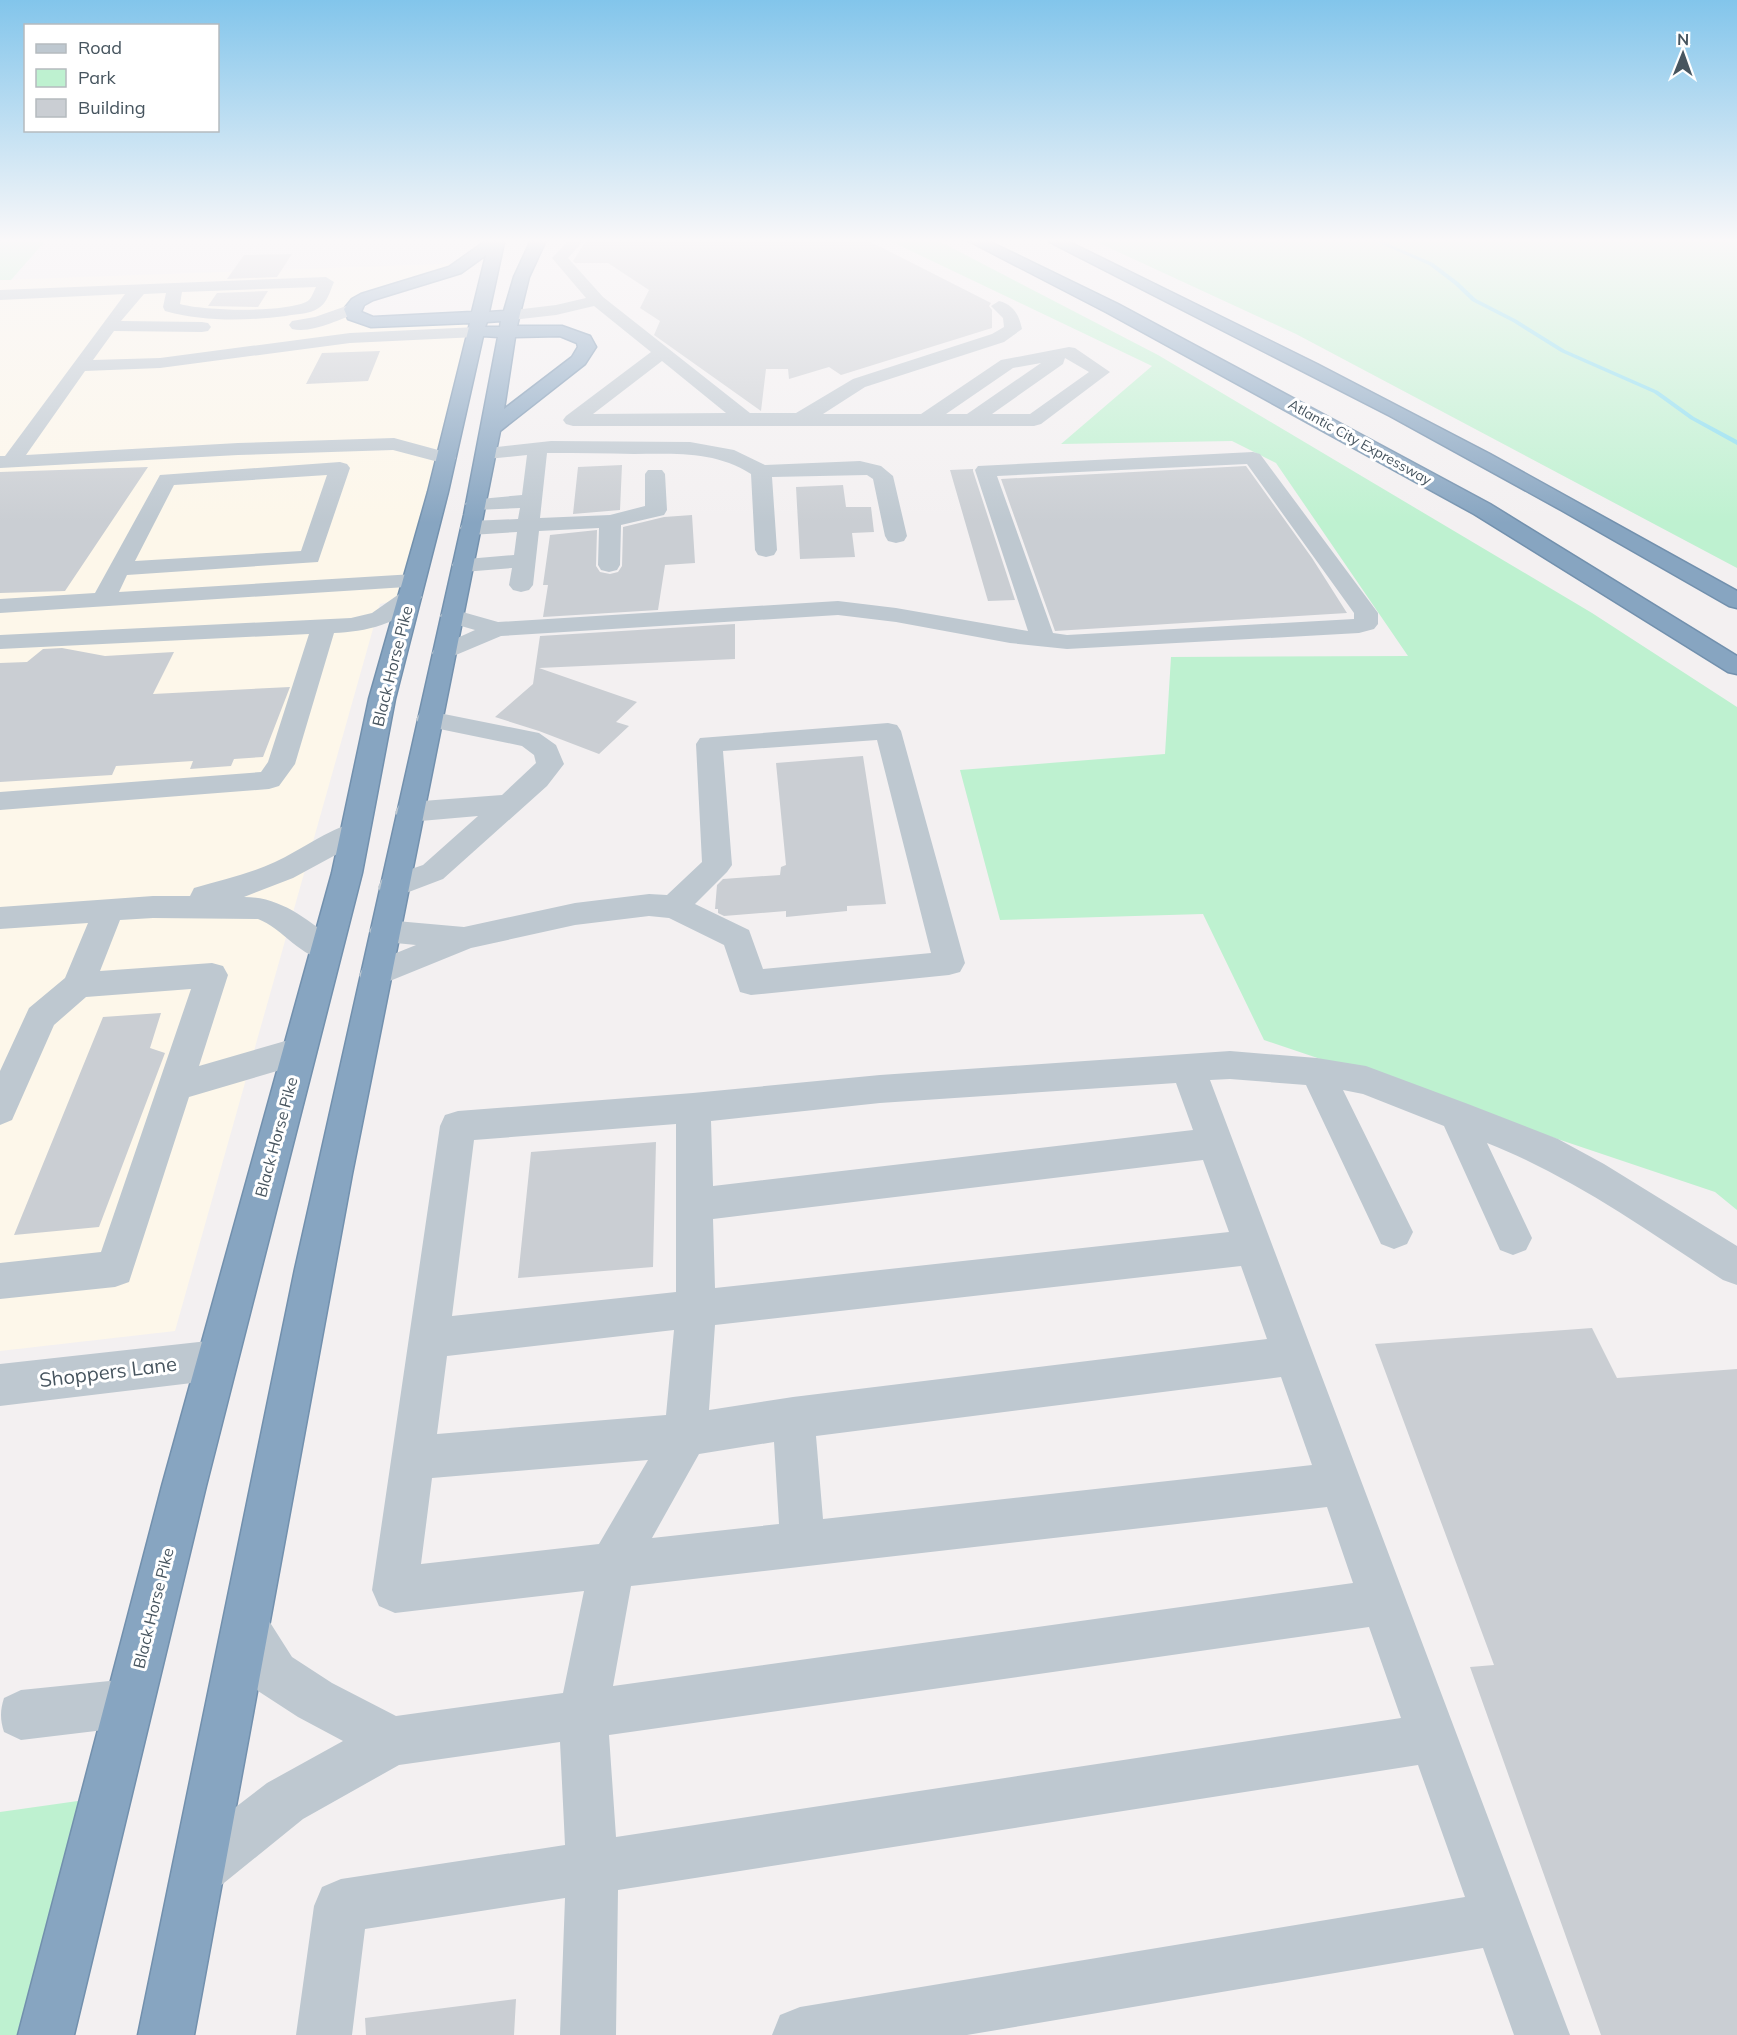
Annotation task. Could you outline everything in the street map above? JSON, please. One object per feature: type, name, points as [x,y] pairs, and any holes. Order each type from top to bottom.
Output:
[{"type":"highway","name":"Black Horse Pike","points":[[46,2035],[217,1360],[347,873],[382,699],[446,458],[492,333]]},
{"type":"highway","name":"Black Horse Pike","points":[[166,2035],[247,1630],[296,1365],[393,887],[489,440],[495,333]]},
{"type":"highway","points":[[489,440],[579,360],[586,347],[584,340],[567,333]]},
{"type":"highway","name":"Atlantic City Expressway","points":[[1158,333],[1482,508],[1737,667]]},
{"type":"highway","points":[[1243,333],[1405,416],[1737,601]]},
{"type":"street","points":[[5,461],[106,333]]},
{"type":"street","points":[[81,366],[160,363],[408,333]]},
{"type":"street","points":[[638,333],[745,419]]},
{"type":"street","points":[[799,420],[859,383],[998,338],[1006,333]]},
{"type":"street","points":[[662,352],[573,420],[745,419],[799,420],[925,420],[1034,420],[1101,372],[1069,352],[1007,364],[925,420]]},
{"type":"street","points":[[971,420],[1069,352]]},
{"type":"street","points":[[489,440],[538,448],[709,449],[748,462],[761,471],[860,467],[874,470],[883,476],[896,536]]},
{"type":"street","points":[[5,461],[238,449],[394,444],[446,458]]},
{"type":"street","points":[[520,585],[538,448]]},
{"type":"street","points":[[452,616],[497,629],[838,608],[871,610],[1043,640],[1067,642],[1359,626],[1366,624],[1366,613],[1256,460],[1252,458],[985,470],[1043,640]]},
{"type":"street","points":[[104,600],[120,569],[167,479],[340,468],[310,557],[120,569]]},
{"type":"street","points":[[761,471],[766,550]]},
{"type":"street","points":[[473,516],[528,525],[610,521],[656,510],[655,474]]},
{"type":"street","points":[[473,516],[531,501]]},
{"type":"street","points":[[609,565],[610,521]]},
{"type":"street","points":[[463,565],[523,561]]},
{"type":"street","points":[[0,606],[412,589]]},
{"type":"street","points":[[0,642],[351,625],[380,618],[412,589]]},
{"type":"street","points":[[0,801],[269,780],[281,764],[324,626]]},
{"type":"street","points":[[444,653],[497,629]]},
{"type":"street","points":[[393,887],[433,872],[537,780],[550,764],[547,752],[530,739],[429,719]]},
{"type":"street","points":[[375,975],[465,938],[575,914],[649,905],[674,906],[738,938],[751,983],[949,963],[888,731],[709,744],[717,865],[674,906]]},
{"type":"street","points":[[409,812],[511,804]]},
{"type":"street","points":[[153,907],[258,882],[299,864],[355,832]]},
{"type":"street","points":[[0,918],[153,907],[261,908],[279,915],[326,950]]},
{"type":"street","points":[[0,1110],[41,1017],[78,985],[109,910]]},
{"type":"street","points":[[385,931],[465,938]]},
{"type":"street","points":[[0,1281],[116,1269],[213,975],[78,985]]},
{"type":"street","points":[[176,1087],[299,1052]]},
{"type":"street","points":[[1340,1484],[395,1590],[458,1126],[693,1108],[880,1089],[1230,1065],[1317,1072],[1366,1080],[1545,1150],[1591,1175],[1737,1267]]},
{"type":"street","points":[[1188,1068],[1542,2035]]},
{"type":"street","points":[[1317,1072],[1394,1232]]},
{"type":"street","points":[[588,2035],[591,1868],[583,1715],[612,1565],[686,1435],[696,1309],[693,1108]]},
{"type":"street","points":[[1456,1114],[1513,1238]]},
{"type":"street","points":[[695,1205],[1215,1143]]},
{"type":"street","points":[[430,1338],[1253,1247]]},
{"type":"street","points":[[414,1458],[686,1435],[793,1418],[1293,1356]]},
{"type":"street","name":"Shoppers Lane","points":[[0,1385],[217,1360]]},
{"type":"street","points":[[793,1418],[802,1544]]},
{"type":"street","points":[[200,1868],[285,1801],[393,1741],[1383,1602]]},
{"type":"street","points":[[247,1630],[275,1674],[315,1701],[393,1741]]},
{"type":"street","points":[[21,1715],[129,1703]]},
{"type":"street","points":[[324,2035],[341,1906],[1432,1738]]},
{"type":"street","points":[[800,2035],[1499,1918]]},
{"type":"shaded area","points":[[0,333],[477,333],[410,597],[380,604],[175,1331],[0,1351]]},
{"type":"green space","points":[[1083,333],[1116,333],[1158,355],[1592,613],[1737,707],[1737,1210],[1715,1192],[1264,1040],[1203,914],[1000,920],[960,770],[1165,754],[1171,657],[1408,656],[1276,463],[1232,441],[1061,444],[1152,366]]},
{"type":"green space","points":[[1294,333],[1737,333],[1737,568]]},
{"type":"green space","points":[[106,1797],[46,2035],[0,2035],[0,1812]]},
{"type":"building","points":[[655,333],[976,333],[841,375],[829,367],[789,379],[788,369],[766,369],[761,411],[654,335]]},
{"type":"building","points":[[380,351],[368,381],[306,384],[322,353]]},
{"type":"building","points":[[622,465],[620,510],[573,514],[578,467]]},
{"type":"building","points":[[1246,466],[1312,558],[1347,613],[1055,631],[1001,479]]},
{"type":"building","points":[[148,467],[65,591],[0,593],[0,472]]},
{"type":"building","points":[[973,469],[1015,600],[988,601],[950,470]]},
{"type":"building","points":[[843,485],[846,507],[871,507],[874,532],[852,533],[855,557],[800,559],[796,487]]},
{"type":"building","points":[[692,515],[695,563],[665,565],[658,610],[543,617],[548,585],[543,585],[550,535],[597,530],[596,566],[600,572],[610,574],[618,572],[622,566],[623,527],[664,517]]},
{"type":"building","points":[[735,624],[735,659],[539,668],[637,702],[616,722],[629,726],[599,754],[495,717],[533,684],[540,636]]},
{"type":"building","points":[[62,648],[105,656],[174,652],[153,694],[290,687],[263,757],[234,759],[231,766],[190,769],[193,761],[116,766],[112,775],[0,782],[0,663],[27,662],[43,649]]},
{"type":"building","points":[[863,756],[886,904],[847,906],[847,911],[786,917],[786,911],[724,916],[718,913],[718,909],[715,909],[717,885],[723,879],[780,875],[781,867],[786,865],[776,763]]},
{"type":"building","points":[[161,1013],[150,1048],[165,1053],[99,1227],[14,1235],[103,1017]]},
{"type":"building","points":[[656,1142],[653,1267],[518,1278],[531,1152]]},
{"type":"building","points":[[1592,1328],[1617,1378],[1737,1369],[1737,2035],[1601,2035],[1470,1667],[1494,1665],[1375,1344]]},
{"type":"building","points":[[516,1999],[514,2035],[366,2035],[365,2018]]},
{"type":"waterway","points":[[1534,333],[1563,351],[1656,392],[1692,418],[1737,443]]}]
